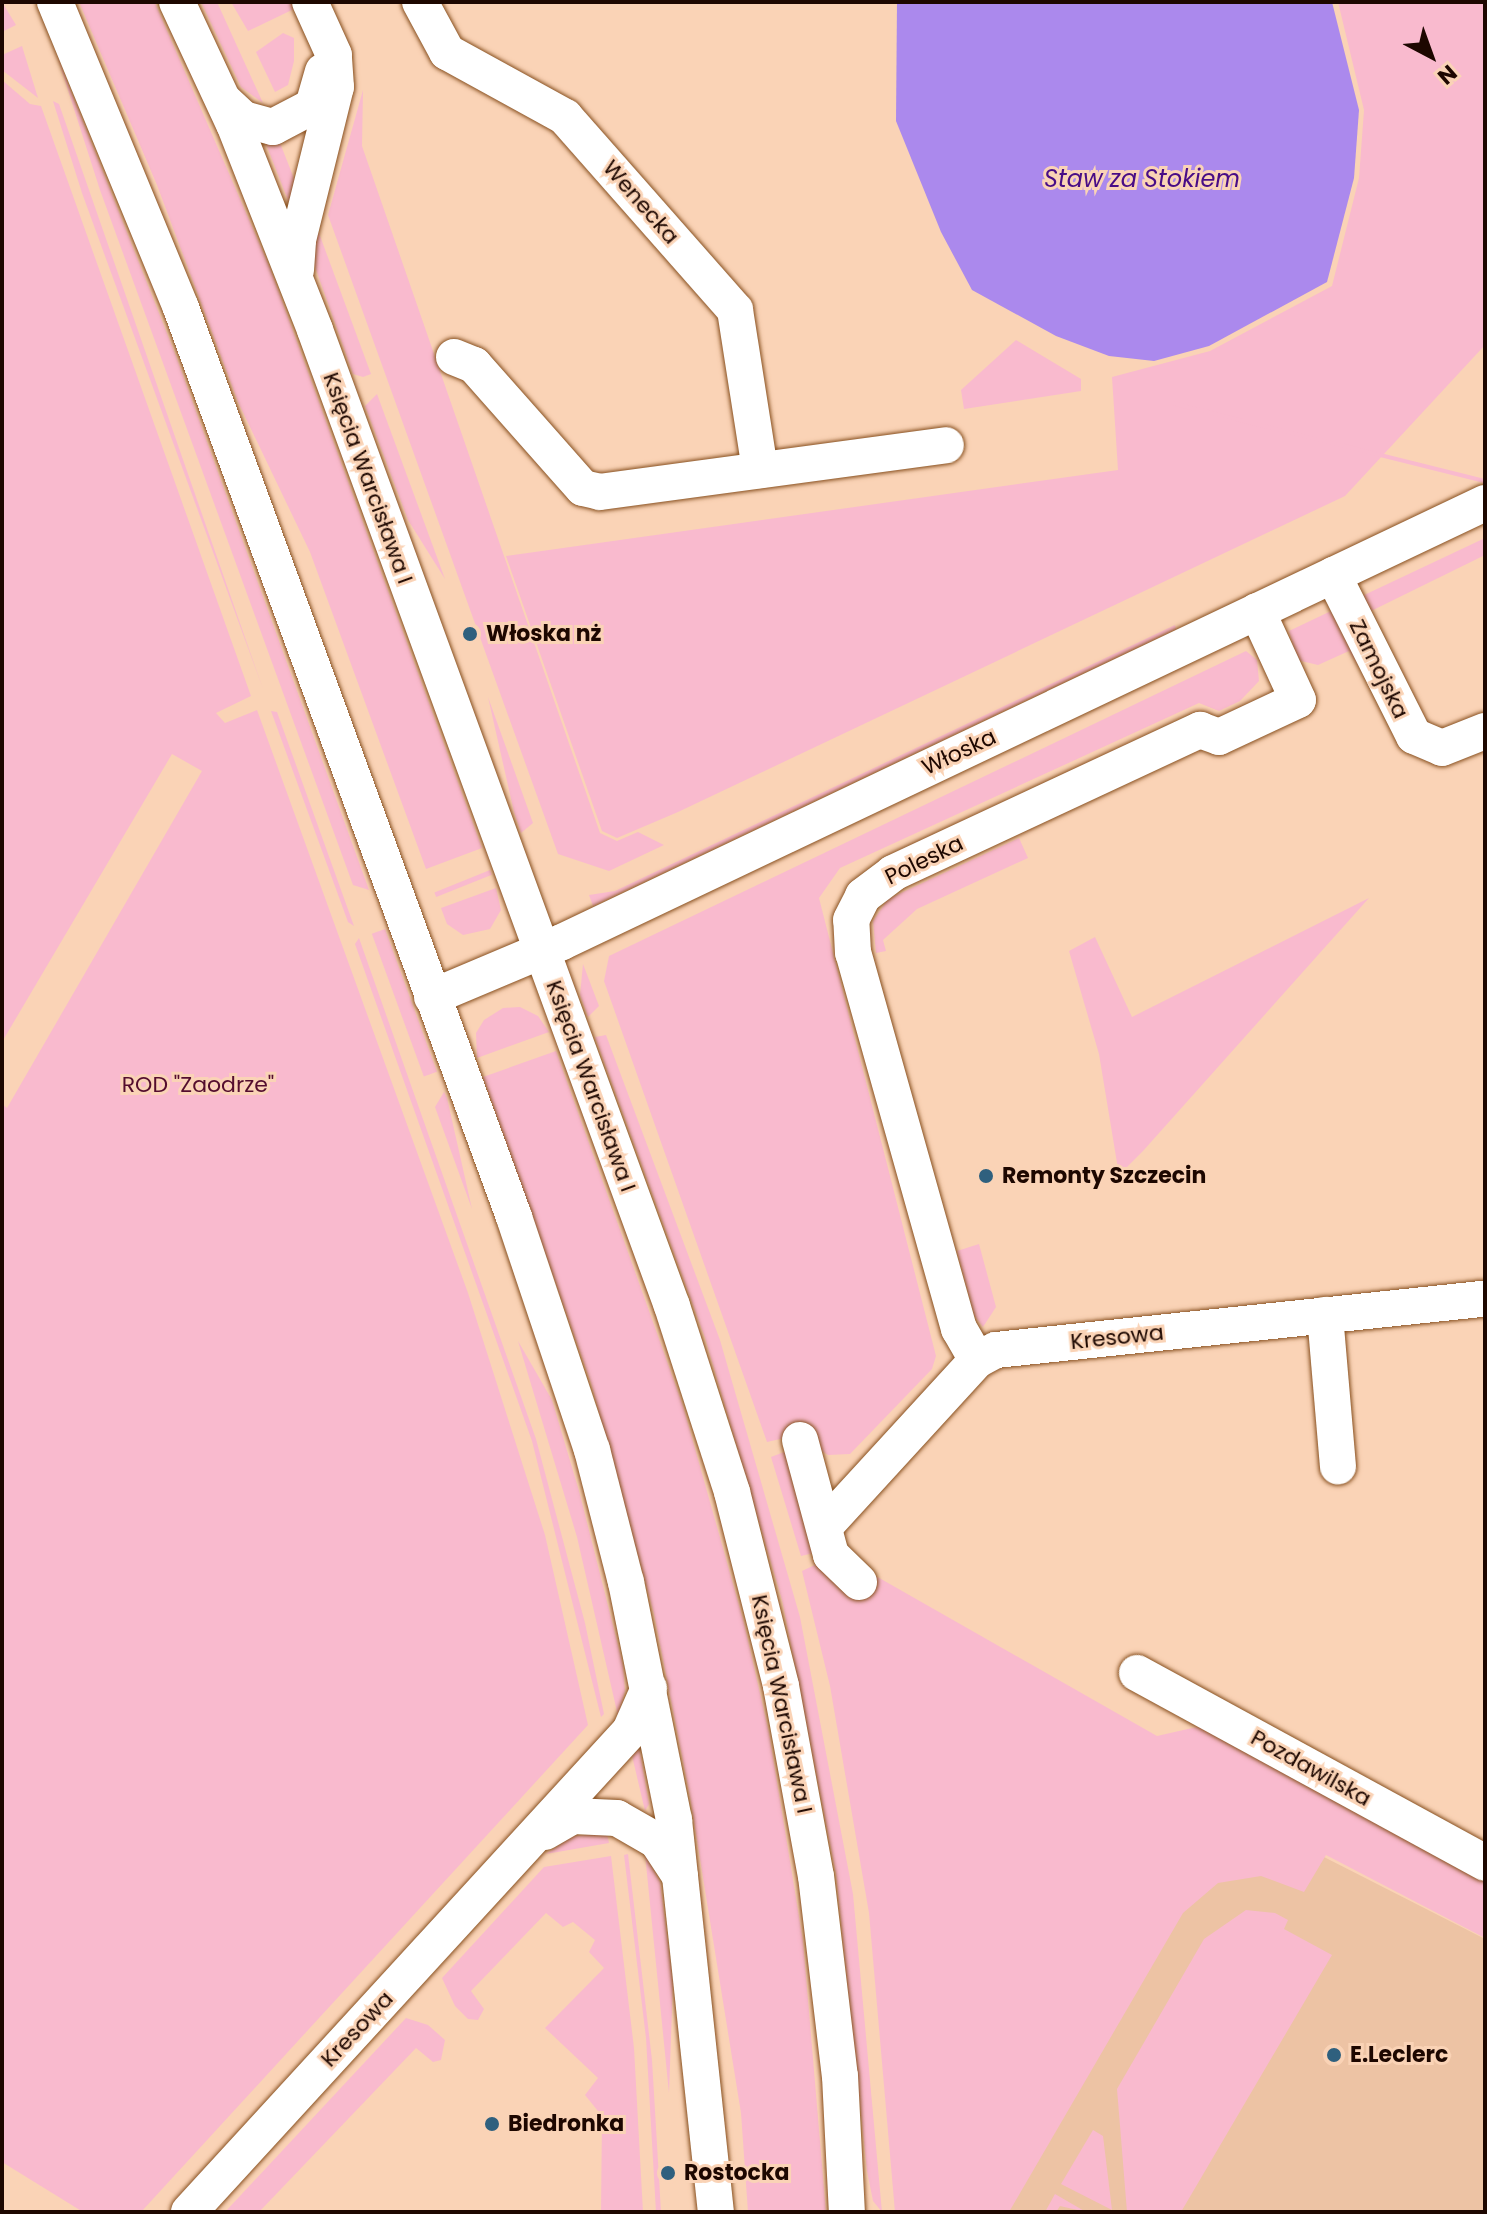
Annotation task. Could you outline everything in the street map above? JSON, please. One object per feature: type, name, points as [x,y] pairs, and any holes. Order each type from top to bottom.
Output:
[{"type":"street","points":[[55,2],[181,308],[561,1349],[596,1464],[649,1688],[682,1880],[716,2212]]},
{"type":"street","name":"Księcia Warcisława I","points":[[177,2],[223,100],[295,278],[677,1320],[760,1597],[816,1876],[840,2076],[847,2212]]},
{"type":"street","name":"Wenecka","points":[[420,2],[447,52],[565,117],[735,310],[760,470]]},
{"type":"street","points":[[223,100],[257,126],[296,119],[313,106],[324,69],[314,10]]},
{"type":"street","points":[[295,278],[298,240],[336,87],[334,55],[314,10]]},
{"type":"street","points":[[454,357],[474,365],[583,488],[600,492],[946,445]]},
{"type":"street","name":"Włoska","points":[[432,997],[542,951],[1485,503]]},
{"type":"street","name":"Zamojska","points":[[1333,575],[1414,736],[1442,748],[1485,731]]},
{"type":"street","name":"Poleska","points":[[977,1360],[959,1329],[853,953],[851,920],[863,896],[893,873],[1200,730],[1219,737],[1298,700],[1257,611]]},
{"type":"street","name":"Kresowa","points":[[824,1527],[977,1360],[1004,1349],[1485,1299]]},
{"type":"street","points":[[1325,1315],[1338,1466]]},
{"type":"street","points":[[800,1440],[831,1555],[859,1582]]},
{"type":"street","name":"Pozdawilska","points":[[1137,1673],[1485,1863]]},
{"type":"street","name":"Kresowa","points":[[189,2212],[630,1731],[649,1688]]},
{"type":"street","name":"Kresowa","points":[[524,1847],[573,1816],[613,1817],[657,1841],[682,1880]]},
{"type":"shaded area","points":[[904,1643],[1485,1939],[1485,2212],[948,2212]]},
{"type":"green space","points":[[2,2],[16,25],[2,32]]},
{"type":"green space","points":[[79,2],[155,3],[270,268],[482,848],[426,869],[310,552],[238,402],[157,185]]},
{"type":"green space","points":[[201,2],[217,2],[263,103],[241,87]]},
{"type":"green space","points":[[231,2],[292,2],[296,8],[248,31]]},
{"type":"green space","points":[[1338,2],[1485,2],[1485,345],[1345,496],[678,812],[617,838],[602,831],[506,556],[1118,470],[1112,377],[1210,351],[1332,286],[1359,178],[1364,110]]},
{"type":"green space","points":[[283,33],[294,38],[294,61],[288,85],[275,92],[256,52]]},
{"type":"green space","points":[[22,46],[38,98],[2,70],[2,55]]},
{"type":"green space","points":[[57,56],[176,356],[369,890],[353,885],[100,190]]},
{"type":"green space","name":"ROD \"Zaodrze\"","points":[[2,80],[30,104],[41,106],[251,696],[216,713],[225,723],[257,710],[468,1293],[545,1535],[588,1725],[141,2212],[83,2212],[2,2162],[2,1104],[7,1108],[202,771],[172,754],[2,1042]]},
{"type":"green space","points":[[363,90],[362,146],[600,833],[617,841],[638,832],[664,845],[609,871],[558,854],[328,215]]},
{"type":"green space","points":[[53,101],[59,104],[263,689],[82,193]]},
{"type":"green space","points":[[280,143],[297,186],[291,208],[266,144]]},
{"type":"green space","points":[[316,225],[371,374],[363,377],[353,374],[314,264]]},
{"type":"green space","points":[[1016,340],[1081,379],[1081,391],[964,409],[961,390]]},
{"type":"green space","points":[[377,394],[445,579],[408,520],[365,406]]},
{"type":"green space","points":[[1174,401],[1485,479],[1484,483],[1173,405]]},
{"type":"green space","points":[[1485,538],[1485,555],[1365,614],[1360,597]]},
{"type":"green space","points":[[1331,611],[1366,678],[1349,651],[1318,665],[1297,660],[1289,631]]},
{"type":"green space","points":[[1175,625],[1176,629],[593,906],[589,895],[615,891]]},
{"type":"green space","points":[[1246,651],[1257,660],[1259,681],[1240,701],[1219,711],[1199,703],[840,868],[819,898],[936,1356],[932,1369],[850,1454],[828,1455],[798,1435],[767,1442],[604,981],[609,956]]},
{"type":"green space","points":[[488,697],[533,823],[521,833],[514,812]]},
{"type":"green space","points":[[271,711],[277,712],[354,926],[348,922]]},
{"type":"green space","points":[[1019,838],[1028,858],[917,909],[883,940],[886,951],[876,953],[873,921],[888,899]]},
{"type":"green space","points":[[490,870],[492,875],[436,897],[434,892]]},
{"type":"green space","points":[[496,888],[501,910],[490,929],[463,935],[447,924],[441,908]]},
{"type":"green space","points":[[1369,898],[1119,1175],[1099,1054],[1069,951],[1095,937],[1132,1017]]},
{"type":"green space","points":[[385,929],[437,1072],[424,1077],[372,934]]},
{"type":"green space","points":[[359,938],[536,1439],[585,1623],[604,1714],[601,1717],[532,1441],[355,944]]},
{"type":"green space","points":[[583,964],[599,1006],[588,1017],[580,995]]},
{"type":"green space","points":[[520,1007],[538,1016],[549,1032],[477,1058],[476,1033],[484,1020],[503,1008]]},
{"type":"green space","points":[[606,1035],[720,1340],[800,1617],[853,1894],[882,2212],[873,2201],[867,2171],[836,1874],[782,1600],[705,1338],[595,1037]]},
{"type":"green space","points":[[556,1051],[683,1406],[744,1623],[769,1733],[803,1941],[826,2212],[748,2212],[741,2113],[690,1797],[654,1614],[591,1383],[483,1077]]},
{"type":"green space","points":[[444,1092],[447,1098],[472,1209],[435,1107]]},
{"type":"green space","points":[[979,1244],[996,1307],[983,1327],[974,1315],[957,1251]]},
{"type":"green space","points":[[518,1341],[552,1400],[579,1491],[623,1665],[625,1691],[618,1716],[577,1537]]},
{"type":"green space","points":[[792,1449],[818,1552],[801,1556],[771,1457]]},
{"type":"green space","points":[[821,1562],[867,1571],[1157,1736],[1210,1724],[1485,1875],[1485,1938],[1326,1855],[1304,1892],[1261,1876],[1218,1883],[1183,1913],[1009,2212],[895,2212],[869,1913],[830,1686],[802,1571]]},
{"type":"green space","points":[[630,1747],[639,1747],[649,1804],[645,1811]]},
{"type":"green space","points":[[607,1834],[609,1843],[546,1854],[572,1836]]},
{"type":"green space","points":[[628,1854],[652,2060],[661,2212],[656,2212],[646,2038],[624,1855]]},
{"type":"green space","points":[[645,1854],[660,1882],[673,1982],[669,2093]]},
{"type":"green space","points":[[611,1856],[634,2048],[643,2212],[601,2212],[602,2116],[585,2095],[598,2078],[545,2028],[604,1968],[589,1952],[595,1940],[573,1922],[563,1927],[546,1913],[471,1991],[484,2009],[478,2020],[468,2019],[455,2006],[442,1978],[544,1867]]},
{"type":"green space","points":[[1246,1910],[1275,1913],[1288,1920],[1284,1929],[1332,1955],[1181,2212],[1127,2212],[1117,2089],[1204,1939]]},
{"type":"green space","points":[[406,2018],[428,2025],[445,2040],[441,2060],[433,2062],[416,2048],[259,2212],[225,2212]]},
{"type":"green space","points":[[1093,2130],[1103,2136],[1112,2210],[1061,2184]]},
{"type":"green space","points":[[1055,2194],[1086,2212],[1060,2206],[1056,2212],[1045,2212]]},
{"type":"water","name":"Staw za Stokiem","points":[[897,2],[1332,2],[1359,110],[1354,178],[1327,282],[1209,346],[1154,361],[1109,356],[1056,336],[972,290],[941,232],[896,121]]},
{"type":"place","name":"Włoska nż","points":[[470,634]]},
{"type":"place","name":"Remonty Szczecin","points":[[986,1176]]},
{"type":"place","name":"E.Leclerc","points":[[1334,2055]]},
{"type":"place","name":"Biedronka","points":[[492,2124]]},
{"type":"place","name":"Rostocka","points":[[668,2173]]}]
